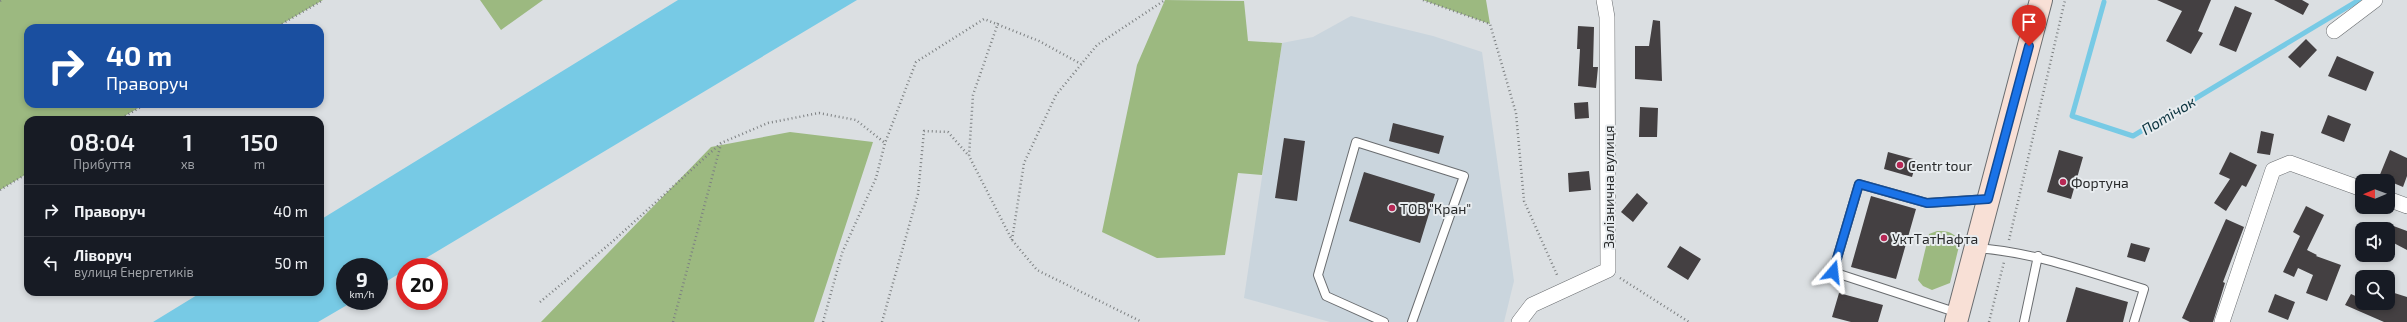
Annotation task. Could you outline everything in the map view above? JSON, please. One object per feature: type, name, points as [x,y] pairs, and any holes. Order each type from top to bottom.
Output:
[{"type":"main road","points":[[1958,317],[1975,248],[2042,0]]},
{"type":"street","name":"Залізнична вулиця","points":[[1604,0],[1607,17],[1608,270]]},
{"type":"street","points":[[2334,31],[2375,0]]},
{"type":"street","points":[[2222,322],[2273,170],[2290,163],[2355,186]]},
{"type":"street","points":[[2395,202],[2407,206]]},
{"type":"street","points":[[1519,322],[1532,305],[1608,270]]},
{"type":"lane","points":[[1384,322],[1326,296],[1318,275],[1356,142],[1464,176],[1412,322]]},
{"type":"lane","points":[[1958,317],[1833,272],[1859,184],[1927,203],[1988,199]]},
{"type":"lane","points":[[1975,248],[2007,250],[2038,256],[2144,289],[2134,322]]},
{"type":"lane","points":[[2024,322],[2038,256]]},
{"type":"path","points":[[282,24],[323,0]]},
{"type":"path","points":[[1012,240],[1024,163],[1056,94],[1097,44],[1166,0]]},
{"type":"path","points":[[1423,0],[1490,24],[1516,113],[1524,201],[1564,290]]},
{"type":"path","points":[[1989,322],[2065,0]]},
{"type":"path","points":[[823,322],[842,253],[876,178],[885,143],[916,62],[984,19],[998,23],[1039,40],[1081,64]]},
{"type":"path","points":[[969,156],[973,94],[998,23]]},
{"type":"path","points":[[125,116],[139,108]]},
{"type":"path","points":[[540,302],[612,242],[722,143],[768,123],[818,113],[856,120],[885,143]]},
{"type":"path","points":[[882,322],[918,194],[924,132],[948,132],[969,156],[1012,240],[1037,270],[1142,322]]},
{"type":"path","points":[[673,322],[722,143]]},
{"type":"path","points":[[0,190],[24,175]]},
{"type":"path","points":[[1608,270],[1690,322]]},
{"type":"shaded area","name":"ТОВ \"Кран\"","points":[[1351,16],[1433,36],[1482,52],[1514,281],[1504,322],[1330,322],[1244,298],[1282,43],[1313,37]]},
{"type":"green space","points":[[0,0],[323,0],[282,24],[24,24],[24,108],[138,108],[125,116],[24,116],[24,175],[0,190]]},
{"type":"green space","points":[[480,0],[543,0],[501,30]]},
{"type":"green space","points":[[1165,0],[1244,1],[1248,41],[1282,43],[1262,175],[1238,173],[1225,255],[1157,258],[1102,232],[1137,65]]},
{"type":"green space","points":[[1423,0],[1486,0],[1490,24]]},
{"type":"green space","points":[[790,132],[873,142],[814,322],[541,322],[711,147]]},
{"type":"green space","points":[[1937,231],[1950,233],[1960,242],[1950,283],[1932,290],[1923,286],[1918,280],[1929,234]]},
{"type":"water","points":[[678,0],[857,0],[426,258],[396,258],[396,276],[388,280],[388,258],[336,258],[336,310],[339,310],[318,322],[153,322],[195,296],[324,296],[324,218]]},
{"type":"building","points":[[2157,0],[2211,0],[2198,31],[2203,33],[2191,54],[2166,41],[2182,11]]},
{"type":"building","points":[[2274,0],[2302,0],[2309,4],[2303,15]]},
{"type":"building","points":[[2235,6],[2252,13],[2236,52],[2219,45]]},
{"type":"building","points":[[1653,20],[1660,21],[1662,81],[1635,79],[1635,46],[1649,46]]},
{"type":"building","points":[[1578,26],[1594,27],[1593,67],[1598,67],[1596,88],[1578,86],[1580,49],[1577,49]]},
{"type":"building","points":[[2306,39],[2317,50],[2300,68],[2288,57]]},
{"type":"building","points":[[2337,56],[2374,72],[2366,91],[2328,76]]},
{"type":"building","points":[[1588,102],[1589,118],[1575,119],[1574,103]]},
{"type":"building","points":[[1640,107],[1658,108],[1657,137],[1639,137]]},
{"type":"building","points":[[2328,115],[2351,124],[2344,142],[2321,133]]},
{"type":"building","points":[[1393,123],[1444,136],[1439,154],[1389,141]]},
{"type":"building","points":[[2261,131],[2274,134],[2270,155],[2257,153]]},
{"type":"building","points":[[1284,138],[1305,141],[1297,201],[1275,198]]},
{"type":"building","name":"Фортуна","points":[[2059,150],[2083,157],[2071,199],[2047,192]]},
{"type":"building","points":[[2390,150],[2407,158],[2407,176],[2403,187],[2395,184],[2395,174],[2380,174]]},
{"type":"building","name":"Centr tour","points":[[1888,152],[1917,160],[1912,177],[1884,169]]},
{"type":"building","points":[[2230,152],[2257,165],[2246,187],[2242,185],[2226,211],[2214,203],[2230,179],[2219,174]]},
{"type":"building","points":[[1589,171],[1591,190],[1569,192],[1568,173]]},
{"type":"building","name":"ТОВ \"Кран\"","points":[[1364,172],[1435,194],[1420,243],[1349,221]]},
{"type":"building","points":[[1637,193],[1648,203],[1633,222],[1621,212]]},
{"type":"building","name":"УктТатНафта","points":[[1871,196],[1916,209],[1896,279],[1851,267]]},
{"type":"building","points":[[2306,206],[2324,215],[2307,250],[2317,255],[2316,256],[2341,265],[2327,301],[2306,293],[2313,275],[2298,268],[2294,277],[2283,272],[2300,236],[2293,232]]},
{"type":"building","points":[[2226,219],[2244,227],[2223,282],[2225,283],[2213,322],[2190,322],[2182,318]]},
{"type":"building","points":[[2395,227],[2407,231],[2407,250],[2395,244]]},
{"type":"building","points":[[2131,243],[2150,248],[2145,262],[2127,257]]},
{"type":"building","points":[[1680,246],[1701,259],[1688,280],[1667,267]]},
{"type":"building","points":[[2076,287],[2128,302],[2123,322],[2066,322]]},
{"type":"building","points":[[1839,293],[1883,305],[1878,322],[1851,322],[1832,317]]},
{"type":"building","points":[[2395,293],[2407,297],[2407,322],[2384,322],[2356,310],[2395,310]]},
{"type":"building","points":[[2275,294],[2295,302],[2288,320],[2268,312]]},
{"type":"building","points":[[2351,294],[2355,296],[2355,309],[2345,305]]},
{"type":"waterway","name":"Потічок","points":[[2104,2],[2072,116],[2133,136],[2359,0]]},
{"type":"place","name":"Centr tour","points":[[1900,165]]},
{"type":"place","name":"Фортуна","points":[[2063,182]]},
{"type":"place","name":"ТОВ \"Кран\"","points":[[1392,208]]},
{"type":"place","name":"УктТатНафта","points":[[1884,238]]},
{"type":"route","points":[[1833,272],[1859,184],[1927,203],[1988,199],[2029,46]]}]
